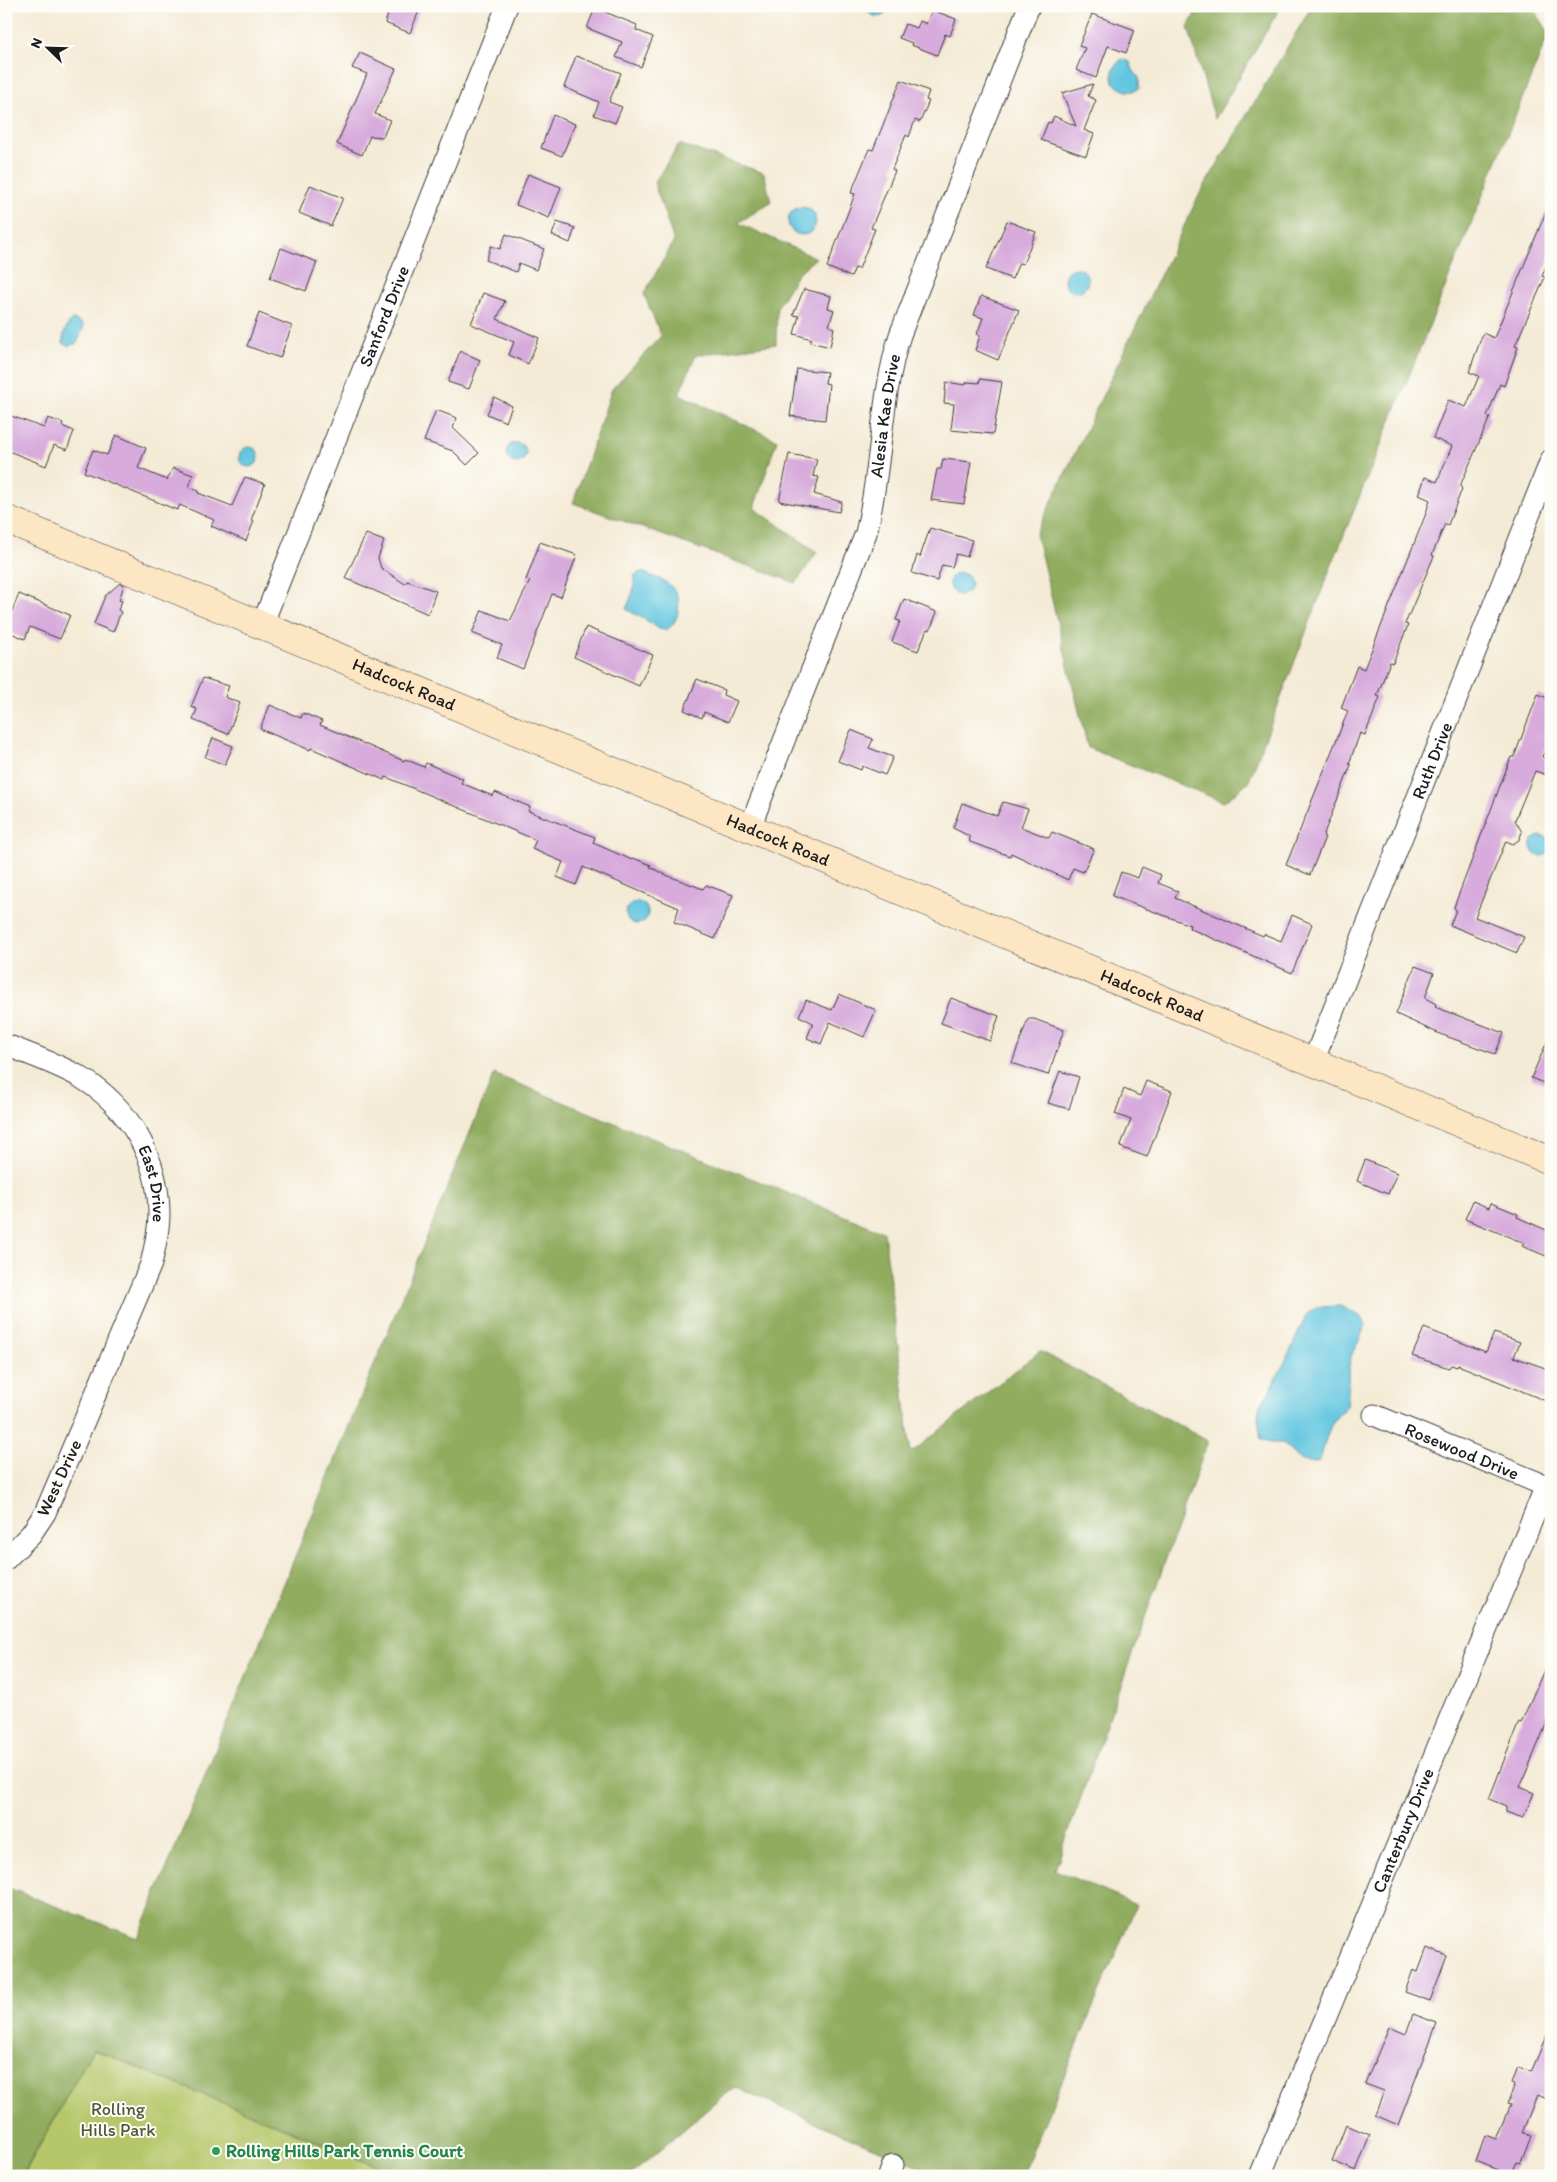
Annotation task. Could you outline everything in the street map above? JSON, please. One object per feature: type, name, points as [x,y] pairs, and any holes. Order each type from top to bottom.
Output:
[{"type":"street","name":"Sanford Drive","points":[[262,625],[507,6]]},
{"type":"street","name":"Alesia Kae Drive","points":[[750,827],[866,533],[874,498],[891,370],[900,335],[1029,6]]},
{"type":"street","name":"Ruth Drive","points":[[1313,1062],[1551,460]]},
{"type":"street","name":"Hadcock Road","points":[[6,519],[1551,1161]]},
{"type":"street","name":"East Drive","points":[[6,1045],[67,1070],[104,1094],[140,1138],[150,1161],[157,1188],[159,1215],[157,1240],[151,1264],[99,1387]]},
{"type":"street","name":"West Drive","points":[[6,1559],[31,1534],[45,1513],[99,1387]]},
{"type":"street","name":"Rosewood Drive","points":[[1374,1416],[1548,1487]]},
{"type":"street","name":"Canterbury Drive","points":[[1260,2176],[1548,1487]]},
{"type":"green space","points":[[1199,6],[1281,6],[1215,119],[1188,27]]},
{"type":"green space","points":[[1312,6],[1532,6],[1549,33],[1332,564],[1249,781],[1224,802],[1088,748],[1036,534],[1199,195]]},
{"type":"green space","points":[[679,144],[764,173],[771,202],[738,223],[816,258],[798,273],[777,308],[776,344],[696,355],[679,394],[777,440],[754,508],[817,552],[796,583],[573,503],[612,389],[661,336],[644,294],[674,241],[654,183]]},
{"type":"green space","points":[[494,1074],[884,1232],[911,1453],[1040,1351],[1208,1441],[1055,1870],[1136,1905],[1022,2176],[939,2176],[734,2087],[629,2176],[400,2176],[93,2049],[22,2176],[6,2176],[6,1887],[138,1938]]},
{"type":"green space","name":"Rolling Hills Park","points":[[93,2049],[400,2176],[23,2176]]},
{"type":"water","points":[[866,6],[889,6],[883,16],[876,17],[869,13]]},
{"type":"water","points":[[1122,59],[1130,62],[1139,78],[1139,89],[1125,90],[1113,82],[1114,69]]},
{"type":"water","points":[[802,207],[812,211],[816,221],[812,231],[802,235],[792,231],[788,221],[792,211]]},
{"type":"water","points":[[1076,268],[1081,269],[1087,275],[1087,285],[1081,291],[1076,292],[1071,291],[1065,285],[1064,280],[1065,275],[1071,269]]},
{"type":"water","points":[[73,319],[83,324],[83,329],[77,343],[68,346],[63,343],[63,337]]},
{"type":"water","points":[[516,443],[523,446],[526,453],[523,460],[516,463],[509,460],[506,453],[509,446]]},
{"type":"water","points":[[245,447],[253,447],[259,453],[259,461],[253,467],[245,467],[239,461],[239,453]]},
{"type":"water","points":[[641,572],[663,581],[677,595],[679,602],[677,617],[666,630],[659,629],[626,609],[633,592],[635,575]]},
{"type":"water","points":[[960,573],[968,576],[971,584],[968,592],[960,595],[952,592],[949,584],[952,576]]},
{"type":"water","points":[[1537,836],[1545,836],[1551,842],[1551,850],[1545,856],[1537,856],[1531,850],[1531,842]]},
{"type":"water","points":[[637,902],[645,905],[648,913],[645,921],[637,924],[629,921],[626,913],[629,905]]},
{"type":"water","points":[[1340,1306],[1360,1316],[1365,1325],[1350,1360],[1347,1406],[1332,1425],[1326,1438],[1320,1461],[1303,1461],[1283,1443],[1270,1443],[1261,1440],[1258,1417],[1260,1404],[1268,1394],[1290,1352],[1306,1315],[1316,1307]]},
{"type":"building","points":[[391,6],[421,6],[410,33],[385,23]]},
{"type":"building","points":[[595,8],[637,25],[636,30],[653,37],[641,67],[616,57],[622,42],[587,28]]},
{"type":"building","points":[[932,10],[956,19],[950,36],[945,34],[937,55],[899,38],[905,24],[917,28],[920,21],[926,24]]},
{"type":"building","points":[[1092,14],[1135,30],[1126,53],[1108,46],[1096,78],[1076,70],[1085,48],[1079,46]]},
{"type":"building","points":[[360,53],[396,69],[375,114],[390,120],[383,137],[370,136],[362,155],[337,144],[367,74],[352,68]]},
{"type":"building","points":[[576,56],[621,73],[609,102],[622,107],[615,123],[594,115],[599,102],[564,87]]},
{"type":"building","points":[[901,80],[929,91],[926,100],[929,101],[920,122],[915,120],[909,137],[906,135],[892,169],[895,171],[871,228],[875,229],[859,269],[855,268],[851,277],[827,267],[855,194],[851,193],[869,149],[873,150]]},
{"type":"building","points":[[1093,84],[1088,96],[1096,100],[1084,130],[1094,134],[1086,156],[1041,140],[1048,122],[1051,123],[1054,116],[1076,126],[1062,93]]},
{"type":"building","points":[[553,115],[575,124],[562,156],[541,148]]},
{"type":"building","points":[[528,174],[561,187],[549,218],[516,205]]},
{"type":"building","points":[[310,185],[343,198],[331,226],[299,213]]},
{"type":"building","points":[[1550,202],[1551,255],[1542,276],[1545,277],[1515,346],[1518,347],[1504,386],[1500,384],[1487,416],[1490,417],[1460,486],[1462,489],[1448,525],[1445,524],[1432,555],[1434,556],[1405,624],[1408,625],[1393,663],[1390,662],[1377,696],[1380,697],[1365,735],[1360,733],[1349,764],[1351,765],[1310,875],[1286,865],[1348,711],[1341,708],[1357,666],[1364,669],[1425,516],[1430,500],[1419,495],[1425,477],[1437,482],[1452,446],[1433,438],[1448,400],[1466,407],[1479,376],[1469,372],[1483,333],[1494,338]]},
{"type":"building","points":[[1007,221],[1036,232],[1023,264],[1019,263],[1012,279],[986,269]]},
{"type":"building","points":[[557,222],[575,228],[570,243],[552,235]]},
{"type":"building","points":[[506,234],[544,249],[536,270],[519,263],[516,272],[486,260],[491,246],[500,249]]},
{"type":"building","points":[[281,248],[317,262],[306,291],[270,278]]},
{"type":"building","points":[[804,289],[831,296],[828,308],[834,310],[829,326],[834,328],[830,347],[810,342],[812,339],[794,334],[799,316],[793,315]]},
{"type":"building","points":[[483,293],[505,301],[497,319],[539,338],[528,364],[509,355],[514,342],[471,324]]},
{"type":"building","points":[[981,296],[1019,310],[998,360],[975,350],[980,336],[977,334],[983,318],[974,315]]},
{"type":"building","points":[[259,313],[292,326],[280,358],[247,346]]},
{"type":"building","points":[[460,351],[480,360],[469,389],[448,382]]},
{"type":"building","points":[[797,369],[827,372],[825,383],[829,384],[825,420],[790,416]]},
{"type":"building","points":[[980,379],[1002,382],[993,434],[951,430],[954,404],[944,403],[946,382],[965,385],[967,382],[979,383]]},
{"type":"building","points":[[494,397],[512,406],[506,422],[487,414]]},
{"type":"building","points":[[436,410],[457,418],[453,428],[479,453],[467,465],[453,451],[424,441]]},
{"type":"building","points":[[6,414],[44,428],[48,418],[63,423],[62,426],[74,431],[67,450],[54,445],[46,466],[6,450]]},
{"type":"building","points":[[116,435],[146,448],[138,468],[167,480],[173,468],[193,475],[189,487],[199,491],[198,493],[232,506],[245,477],[265,484],[251,520],[254,521],[246,541],[211,526],[214,520],[180,505],[177,510],[84,472],[93,450],[107,455]]},
{"type":"building","points":[[789,454],[817,459],[813,476],[819,477],[814,494],[842,502],[839,512],[779,501]]},
{"type":"building","points":[[943,459],[971,462],[964,504],[931,500],[937,469],[941,469]]},
{"type":"building","points":[[930,528],[972,540],[967,557],[956,554],[952,567],[942,565],[937,581],[912,573],[917,555],[920,557]]},
{"type":"building","points":[[366,534],[384,541],[378,558],[381,568],[405,584],[407,581],[436,591],[428,614],[345,578]]},
{"type":"building","points":[[540,542],[577,555],[561,597],[552,594],[523,669],[497,658],[502,645],[472,633],[482,610],[510,621],[530,581],[526,580]]},
{"type":"building","points":[[120,583],[124,585],[119,600],[122,601],[118,610],[121,612],[113,632],[94,624],[105,596]]},
{"type":"building","points":[[19,594],[70,615],[60,639],[30,627],[25,639],[6,631],[6,614],[10,616]]},
{"type":"building","points":[[904,599],[937,612],[930,630],[927,629],[918,651],[892,642],[900,621],[896,620]]},
{"type":"building","points":[[586,627],[653,655],[639,686],[574,657]]},
{"type":"building","points":[[203,678],[229,686],[225,697],[240,703],[228,734],[193,720],[197,709],[191,707]]},
{"type":"building","points":[[697,679],[724,690],[723,695],[737,701],[728,722],[704,712],[702,718],[684,710]]},
{"type":"building","points":[[1538,694],[1551,700],[1551,737],[1542,757],[1551,760],[1551,765],[1547,775],[1535,771],[1515,820],[1522,832],[1519,840],[1513,844],[1506,841],[1475,917],[1524,937],[1517,953],[1450,925],[1456,910],[1454,907],[1511,757],[1514,757]]},
{"type":"building","points":[[270,705],[301,718],[303,713],[322,721],[320,725],[404,761],[405,759],[424,767],[426,763],[463,779],[461,783],[493,796],[495,792],[530,807],[528,811],[595,837],[593,843],[632,860],[633,858],[651,865],[650,867],[666,875],[703,889],[706,885],[733,895],[715,939],[674,922],[679,908],[583,867],[576,885],[557,877],[563,862],[532,849],[536,840],[386,777],[384,780],[311,748],[310,750],[260,729]]},
{"type":"building","points":[[851,730],[873,739],[869,748],[893,757],[885,775],[862,766],[861,770],[838,761]]},
{"type":"building","points":[[213,738],[233,746],[225,765],[205,757]]},
{"type":"building","points":[[1003,802],[1028,809],[1021,827],[1049,838],[1052,832],[1094,849],[1083,872],[1073,868],[1068,880],[1011,853],[1010,856],[970,842],[969,836],[953,828],[962,803],[997,816]]},
{"type":"building","points":[[1142,867],[1161,875],[1158,883],[1178,891],[1175,898],[1263,936],[1264,934],[1281,941],[1292,915],[1312,924],[1292,973],[1189,928],[1190,925],[1112,896],[1121,872],[1138,878]]},
{"type":"building","points":[[1415,966],[1434,973],[1425,998],[1436,1004],[1435,1007],[1504,1033],[1495,1054],[1440,1034],[1396,1014]]},
{"type":"building","points":[[839,994],[876,1010],[864,1037],[830,1022],[821,1044],[807,1038],[813,1023],[799,1016],[806,1000],[832,1010]]},
{"type":"building","points":[[951,998],[999,1016],[990,1041],[941,1023]]},
{"type":"building","points":[[1028,1019],[1034,1019],[1064,1030],[1048,1075],[1012,1063]]},
{"type":"building","points":[[1551,1033],[1551,1086],[1531,1078]]},
{"type":"building","points":[[1060,1071],[1079,1077],[1069,1109],[1048,1103]]},
{"type":"building","points":[[1146,1081],[1172,1091],[1147,1157],[1120,1147],[1131,1120],[1115,1114],[1124,1089],[1140,1096]]},
{"type":"building","points":[[1365,1160],[1397,1173],[1388,1194],[1357,1181]]},
{"type":"building","points":[[1473,1201],[1489,1208],[1491,1203],[1518,1214],[1517,1217],[1551,1232],[1551,1258],[1522,1246],[1524,1243],[1465,1219]]},
{"type":"building","points":[[1424,1328],[1486,1352],[1494,1333],[1520,1342],[1514,1357],[1551,1370],[1551,1403],[1458,1365],[1457,1367],[1451,1365],[1449,1368],[1412,1356]]},
{"type":"building","points":[[1551,1654],[1551,1713],[1520,1787],[1534,1793],[1523,1818],[1506,1812],[1506,1806],[1489,1799],[1519,1722],[1521,1723]]},
{"type":"building","points":[[1427,1948],[1447,1956],[1430,2001],[1405,1992],[1413,1970],[1418,1972]]},
{"type":"building","points":[[1413,2014],[1437,2023],[1398,2125],[1375,2115],[1384,2091],[1365,2084],[1389,2027],[1406,2034]]},
{"type":"building","points":[[1551,2026],[1551,2088],[1546,2099],[1537,2095],[1522,2133],[1531,2137],[1520,2163],[1517,2162],[1511,2175],[1476,2161],[1485,2135],[1496,2139],[1510,2105],[1507,2104],[1515,2084],[1512,2082],[1518,2067],[1531,2072]]},
{"type":"building","points":[[1346,2125],[1370,2135],[1356,2171],[1332,2161]]},
{"type":"place","name":"Rolling Hills Park Tennis Court","points":[[216,2151]]}]
